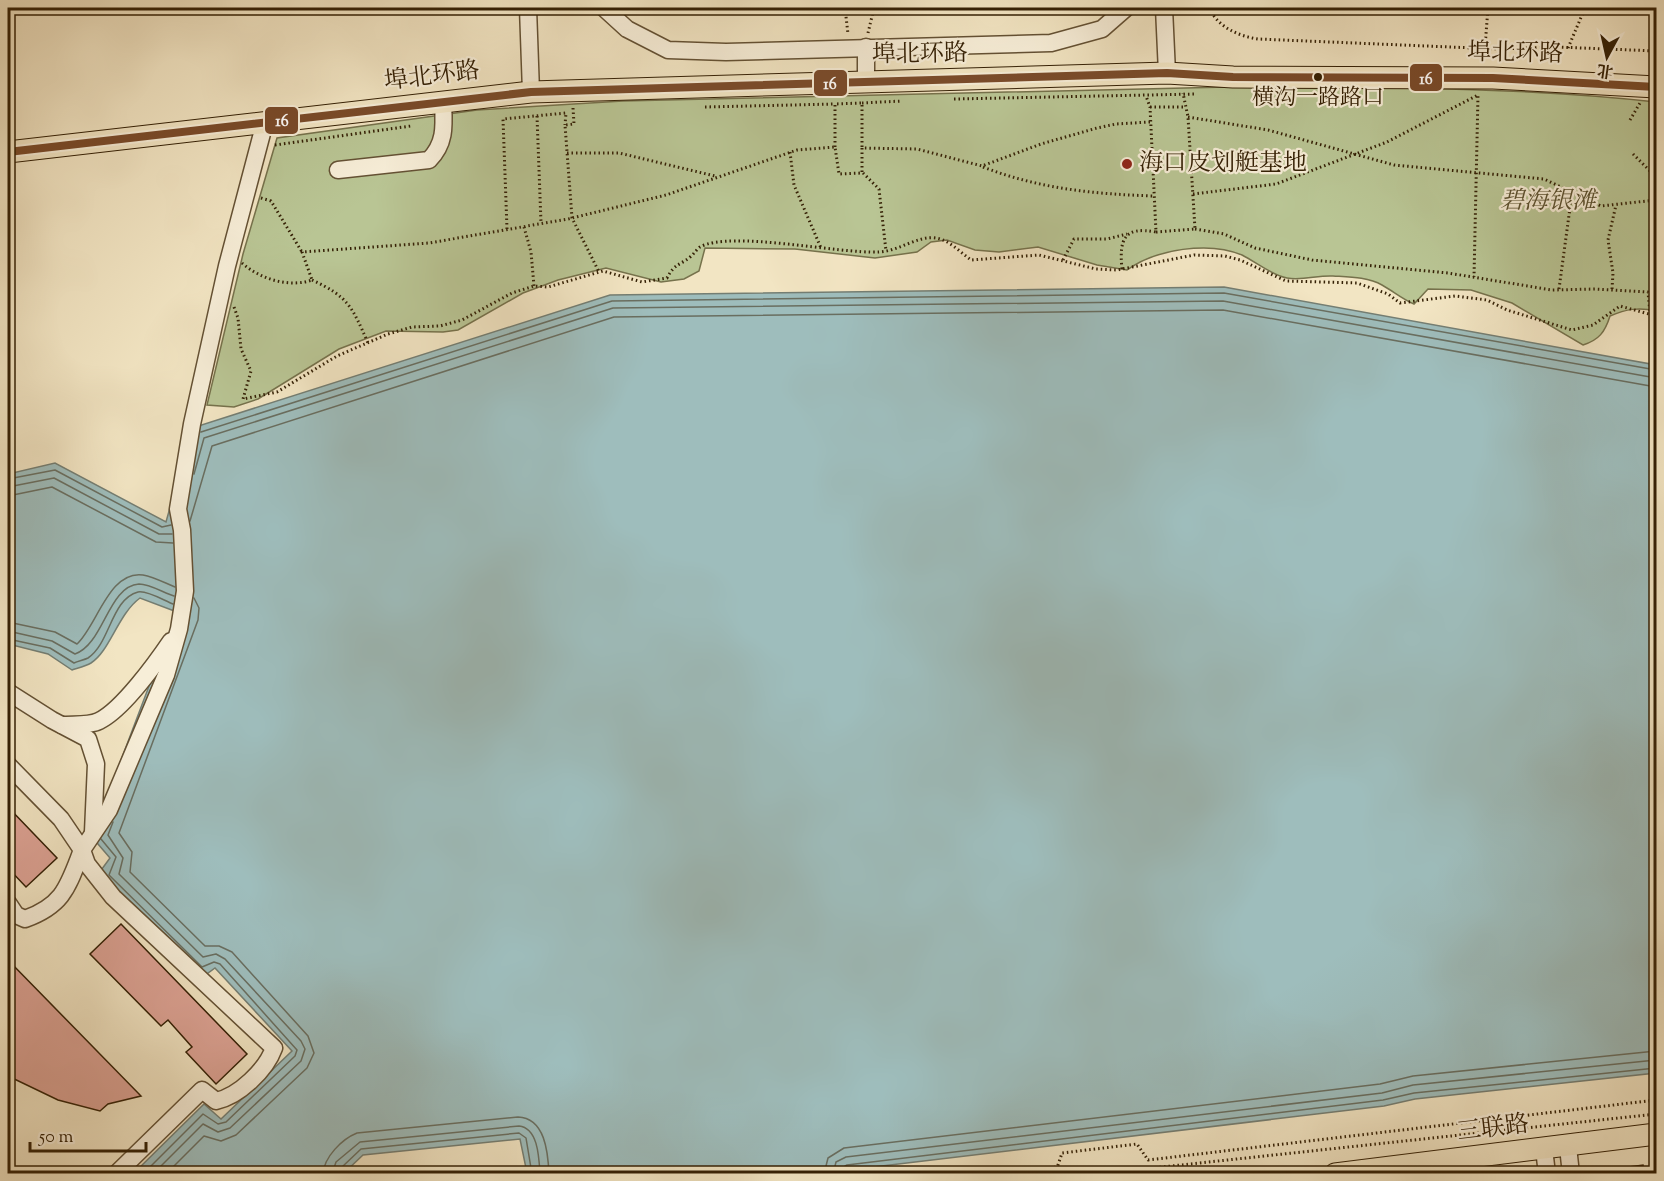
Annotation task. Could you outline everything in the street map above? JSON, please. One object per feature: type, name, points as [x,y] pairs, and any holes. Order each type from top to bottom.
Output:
[{"type":"main road","name":"埠北环路","points":[[8,152],[265,122],[444,112],[531,92],[576,103],[866,82],[1140,74],[1494,78],[1656,87]]},
{"type":"main road","name":"三联路","points":[[1335,1173],[1568,1147],[1656,1134]]},
{"type":"street","points":[[528,8],[531,92]]},
{"type":"street","points":[[604,8],[627,29],[668,50],[726,52],[1051,43],[1102,29],[1126,8]]},
{"type":"street","points":[[1164,8],[1176,74]]},
{"type":"street","points":[[858,47],[866,82]]},
{"type":"street","points":[[338,170],[429,160],[440,149],[444,112]]},
{"type":"street","points":[[8,903],[16,915],[25,919],[46,911],[65,893],[89,840],[109,810],[166,675],[179,629],[185,591],[182,530],[178,509],[192,424],[231,253],[265,122]]},
{"type":"street","points":[[61,725],[98,722],[112,712],[150,671],[179,629]]},
{"type":"street","points":[[8,692],[61,725],[88,738],[93,755],[96,803],[87,864],[113,897],[274,1048],[272,1056],[248,1083],[227,1098],[216,1101],[202,1090],[116,1173]]},
{"type":"street","points":[[8,765],[61,819],[89,840]]},
{"type":"street","points":[[1568,1147],[1571,1173]]},
{"type":"street","points":[[1544,1149],[1547,1173]]},
{"type":"path","points":[[845,8],[858,47]]},
{"type":"path","points":[[858,47],[874,8]]},
{"type":"path","points":[[1209,8],[1214,19],[1240,36],[1258,39],[1656,51]]},
{"type":"path","points":[[1485,47],[1488,8]]},
{"type":"path","points":[[1568,48],[1585,8]]},
{"type":"path","points":[[1140,74],[1150,106],[1156,232]]},
{"type":"path","points":[[1176,74],[1188,117],[1195,229]]},
{"type":"path","points":[[1193,194],[1276,184],[1387,142],[1478,95],[1474,277]]},
{"type":"path","points":[[502,114],[576,103],[574,124],[566,124]]},
{"type":"path","points":[[697,107],[862,103],[862,173]]},
{"type":"path","points":[[835,104],[835,147],[838,174],[862,173],[879,189],[886,251]]},
{"type":"path","points":[[1150,106],[1185,107]]},
{"type":"path","points":[[258,147],[444,112]]},
{"type":"path","points":[[507,230],[503,119],[566,113],[572,218],[599,272]]},
{"type":"path","points":[[537,116],[541,223]]},
{"type":"path","points":[[1188,117],[1268,130],[1394,165],[1544,179],[1601,206],[1656,200]]},
{"type":"path","points":[[982,166],[1041,144],[1097,128],[1116,124],[1150,122]]},
{"type":"path","points":[[862,148],[885,146],[917,148],[1048,188],[1082,193],[1154,196]]},
{"type":"path","points":[[302,252],[429,243],[572,218],[666,195],[790,152],[835,147]]},
{"type":"path","points":[[790,152],[794,185],[821,248]]},
{"type":"path","points":[[567,153],[618,153],[716,176]]},
{"type":"path","points":[[1633,154],[1656,177]]},
{"type":"path","points":[[1558,290],[1572,193]]},
{"type":"path","points":[[246,194],[271,201],[302,252],[312,280]]},
{"type":"path","points":[[1612,290],[1613,273],[1608,240],[1616,205]]},
{"type":"path","points":[[524,227],[531,252],[534,286]]},
{"type":"path","points":[[1063,260],[1074,239],[1107,239],[1140,229],[1156,232],[1195,229],[1224,234],[1255,248],[1312,260],[1474,277],[1558,290],[1648,292],[1650,314]]},
{"type":"path","points":[[1122,269],[1122,244],[1128,234]]},
{"type":"path","points":[[222,291],[238,318],[238,338],[250,371],[243,399],[277,392],[337,356],[368,343],[412,327],[440,326],[462,320],[512,293],[534,286],[548,287],[599,272],[652,282],[667,278],[674,265],[690,257],[700,247],[715,243],[776,243],[851,253],[900,249],[921,238],[936,238],[950,244],[971,260],[1039,255],[1096,269],[1122,269],[1194,255],[1225,256],[1240,260],[1286,281],[1357,283],[1388,294],[1400,303],[1455,296],[1487,300],[1507,310],[1572,330],[1593,325],[1620,306],[1656,316]]},
{"type":"path","points":[[231,253],[251,271],[279,282],[302,284],[312,280],[337,291],[351,306],[368,343]]},
{"type":"path","points":[[1148,1160],[1656,1100]]},
{"type":"path","points":[[1097,1173],[1656,1114]]},
{"type":"path","points":[[1055,1173],[1062,1153],[1137,1144],[1153,1168]]},
{"type":"path","points":[[1000,1173],[1058,1167]]},
{"type":"green space","name":"碧海银滩","points":[[1227,87],[1496,90],[1656,102],[1656,311],[1633,309],[1610,316],[1601,335],[1583,345],[1512,303],[1471,290],[1428,289],[1414,304],[1371,280],[1333,276],[1287,278],[1269,271],[1242,255],[1214,248],[1167,252],[1127,270],[1097,265],[1038,247],[999,252],[975,250],[947,240],[931,242],[917,252],[875,258],[795,249],[705,248],[699,271],[684,279],[661,282],[606,268],[558,280],[523,293],[458,330],[386,331],[339,349],[258,399],[234,407],[207,405],[243,254],[277,138],[477,110],[623,101]]},
{"type":"water","points":[[1224,287],[1656,365],[1656,1073],[1415,1099],[1384,1106],[823,1173],[527,1173],[520,1139],[363,1155],[344,1173],[134,1173],[204,1104],[221,1119],[292,1051],[215,968],[204,976],[99,873],[110,858],[92,837],[177,612],[140,598],[126,613],[98,657],[89,664],[72,670],[48,654],[8,644],[8,474],[55,463],[166,522],[192,428],[610,295]]},
{"type":"building","points":[[8,807],[57,858],[26,887],[8,868]]},
{"type":"building","points":[[121,924],[247,1054],[216,1084],[186,1052],[192,1047],[168,1020],[161,1026],[90,954]]},
{"type":"building","points":[[8,960],[141,1096],[108,1104],[100,1111],[58,1100],[8,1076]]},
{"type":"building","points":[[1643,1165],[1644,1174],[1608,1174],[1607,1170]]},
{"type":"transit line","name":"16","points":[[8,152],[531,92],[1167,73],[1233,77],[1493,78],[1656,87]]},
{"type":"place","name":"横沟一路路口","points":[[1318,77]]},
{"type":"place","name":"海口皮划艇基地","points":[[1127,164]]}]
